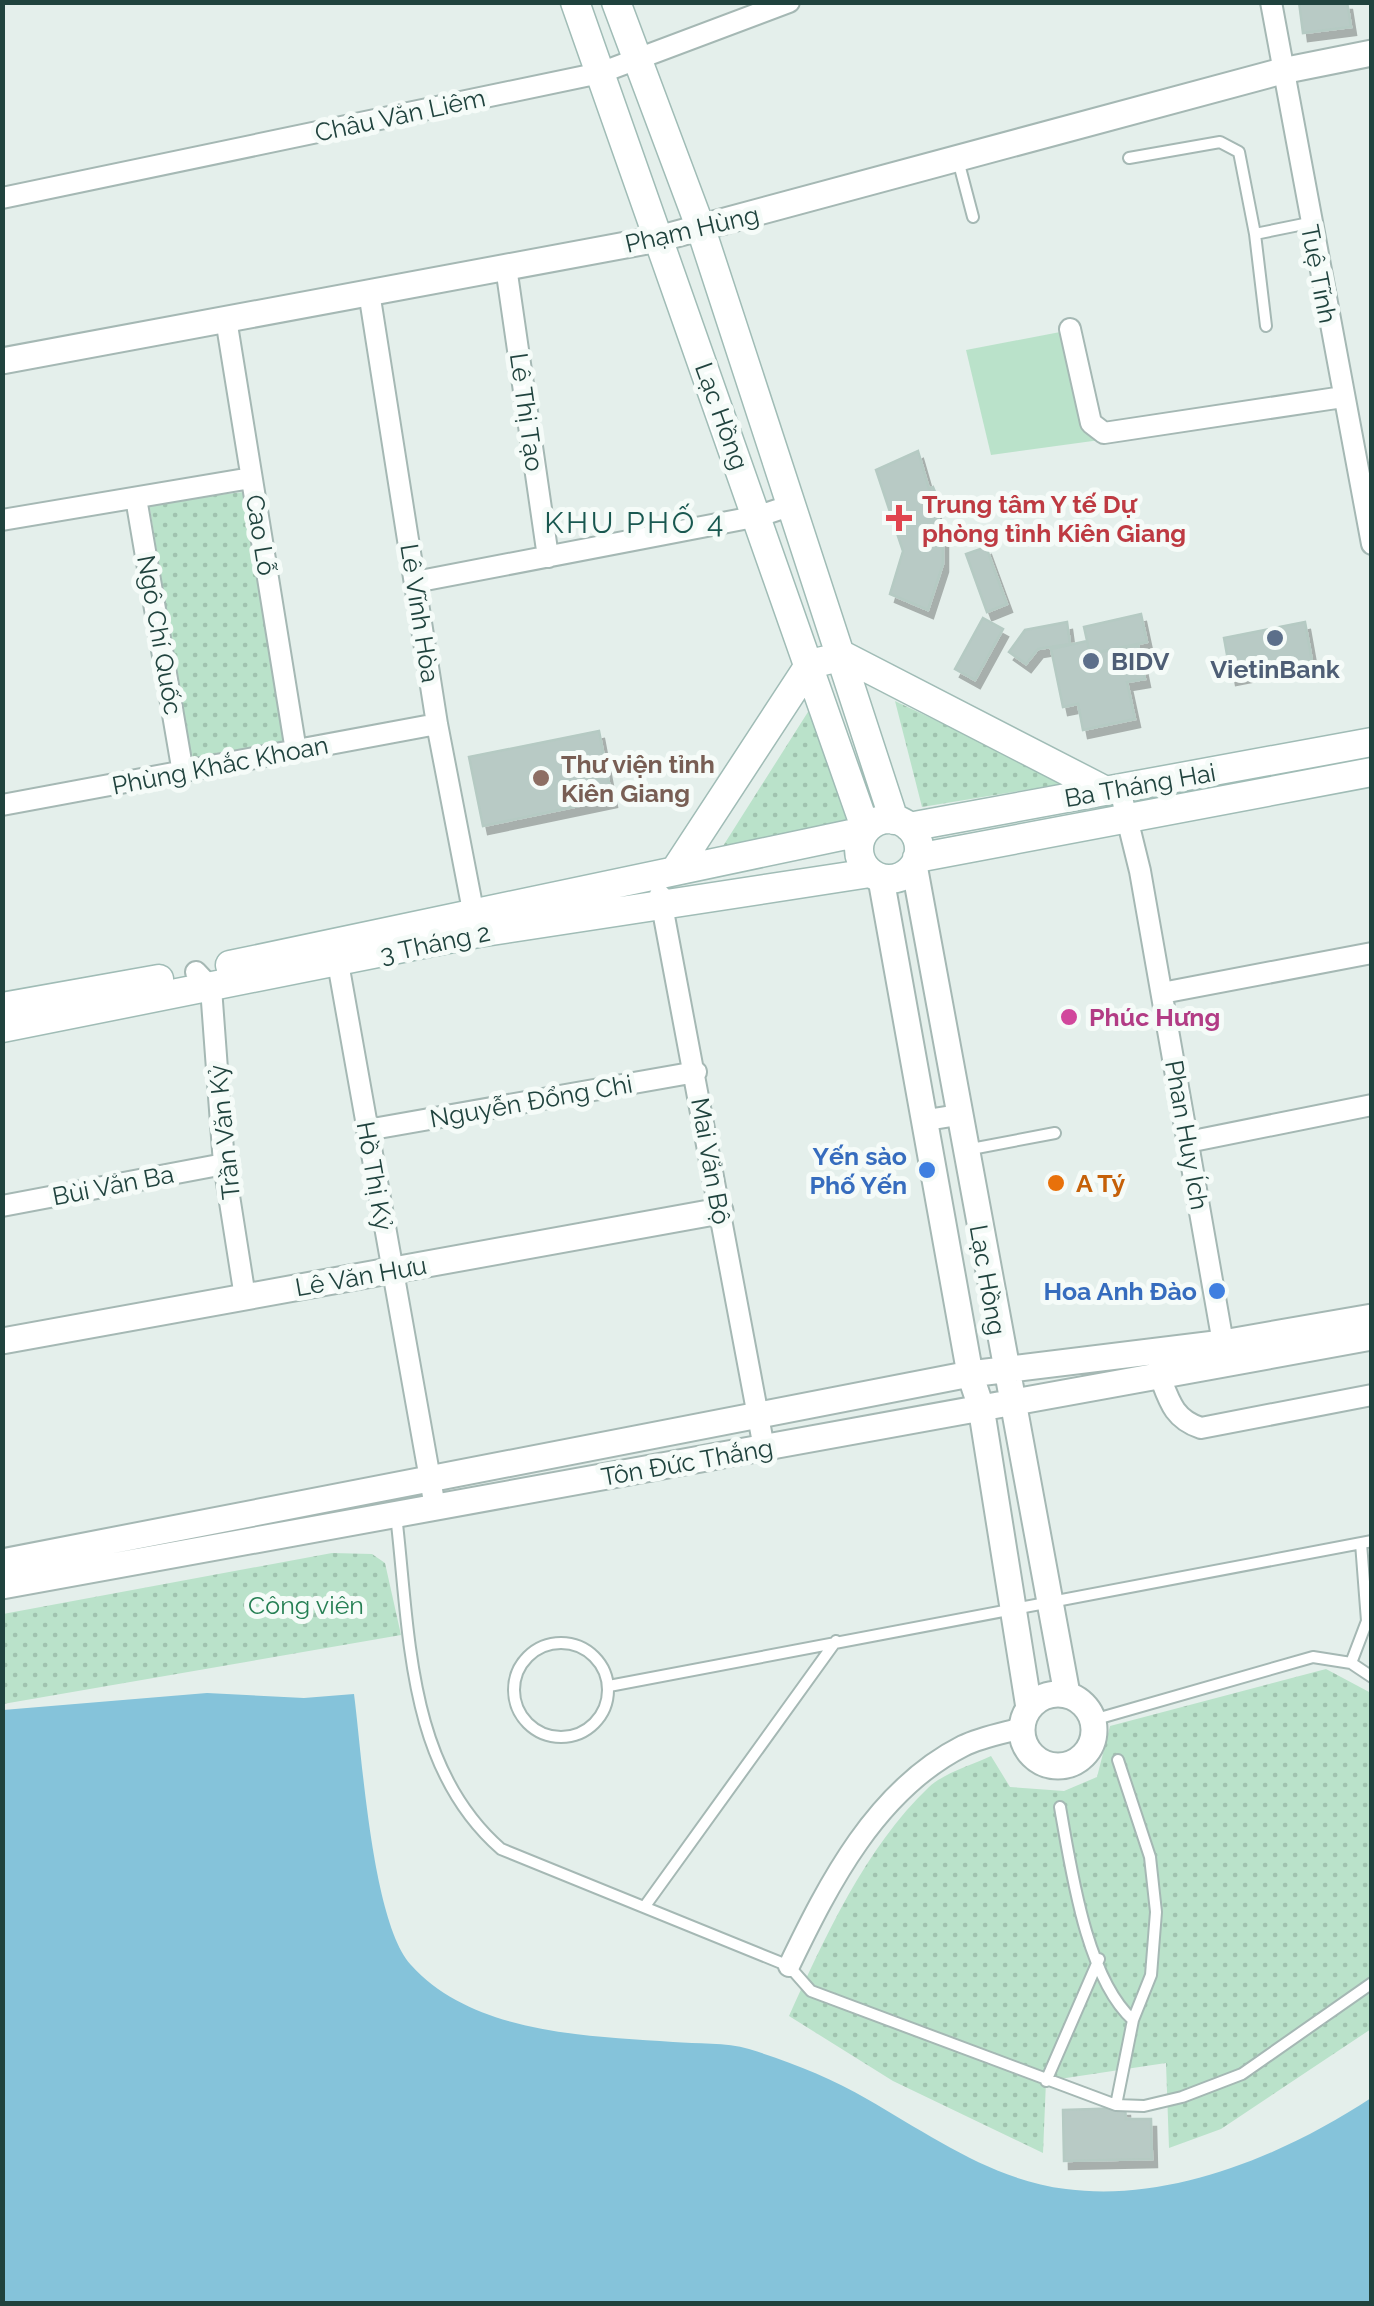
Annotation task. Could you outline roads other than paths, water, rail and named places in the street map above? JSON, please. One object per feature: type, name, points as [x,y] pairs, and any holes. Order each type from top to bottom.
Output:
[{"type":"main road","name":"Lạc Hồng","points":[[575,2],[759,516],[865,831]]},
{"type":"main road","name":"Lạc Hồng","points":[[616,2],[702,229],[902,824]]},
{"type":"main road","points":[[665,871],[810,664],[844,656],[1113,790]]},
{"type":"main road","name":"Ba Tháng Hai","points":[[902,824],[1372,742]]},
{"type":"main road","name":"Ba Tháng Hai","points":[[916,862],[1372,772]]},
{"type":"main road","points":[[879,821],[902,824],[917,842],[916,862],[896,878],[875,876],[859,853],[865,831],[879,821]]},
{"type":"main road","name":"3 Tháng 2","points":[[2,1007],[338,963],[665,871],[865,831]]},
{"type":"main road","name":"3 Tháng 2","points":[[2,1028],[204,980],[476,923],[875,876]]},
{"type":"street","name":"Châu Văn Liêm","points":[[2,198],[600,73],[789,2]]},
{"type":"street","name":"Tuệ Tĩnh","points":[[1270,2],[1370,530]]},
{"type":"street","name":"Phạm Hùng","points":[[2,361],[658,240],[1282,71],[1372,53]]},
{"type":"street","name":"Lê Thị Tạo","points":[[506,267],[548,557]]},
{"type":"street","name":"Lê Vĩnh Hòa","points":[[369,292],[437,724],[476,923]]},
{"type":"street","name":"Cao Lỗ","points":[[226,319],[296,750]]},
{"type":"street","points":[[1070,329],[1091,423],[1104,432],[1344,396]]},
{"type":"street","points":[[2,520],[252,478]]},
{"type":"street","name":"Ngô Chí Quốc","points":[[136,498],[184,772]]},
{"type":"street","points":[[415,582],[759,516],[792,505]]},
{"type":"street","name":"Phùng Khắc Khoan","points":[[2,805],[437,724]]},
{"type":"street","name":"Phan Huy Ích","points":[[1113,790],[1128,819],[1228,1352]]},
{"type":"street","name":"Lạc Hồng","points":[[916,862],[964,1150],[1067,1694]]},
{"type":"street","name":"Mai Văn Bộ","points":[[665,871],[662,901],[764,1448]]},
{"type":"street","name":"Lạc Hồng","points":[[875,876],[927,1120],[970,1374],[981,1407],[1026,1718]]},
{"type":"street","points":[[1162,993],[1372,953]]},
{"type":"street","name":"Hồ Thị Kỷ","points":[[338,963],[431,1494]]},
{"type":"street","name":"Trần Văn Kỷ","points":[[204,980],[224,1164],[245,1297]]},
{"type":"street","name":"Nguyễn Đổng Chi","points":[[367,1130],[696,1072]]},
{"type":"street","points":[[1188,1142],[1372,1105]]},
{"type":"street","points":[[927,1120],[958,1115]]},
{"type":"street","name":"Bùi Văn Ba","points":[[2,1206],[224,1164]]},
{"type":"street","name":"Lê Văn Hưu","points":[[2,1341],[720,1211]]},
{"type":"street","name":"Tôn Đức Thắng","points":[[2,1562],[431,1494],[764,1448],[1159,1374],[1228,1352],[1372,1317]]},
{"type":"street","name":"Tôn Đức Thắng","points":[[2,1586],[396,1514],[431,1494],[755,1416],[970,1374],[1372,1336]]},
{"type":"street","points":[[1159,1374],[1172,1410],[1185,1422],[1201,1428],[1372,1395]]},
{"type":"street","points":[[789,1966],[846,1859],[886,1805],[964,1745],[1026,1718],[1049,1694],[1067,1694],[1087,1708],[1092,1720],[1088,1750],[1068,1764],[1038,1760],[1023,1740],[1026,1718]]},
{"type":"lane","points":[[1129,158],[1204,144],[1232,145],[1239,152],[1256,234],[1266,326]]},
{"type":"lane","points":[[958,160],[973,217]]},
{"type":"lane","points":[[1256,234],[1310,223]]},
{"type":"lane","points":[[964,1150],[1056,1133]]},
{"type":"lane","points":[[396,1514],[430,1748],[469,1821],[501,1849],[789,1966],[811,1992],[943,2037],[1116,2106],[1144,2106],[1182,2097],[1242,2074],[1372,1984]]},
{"type":"lane","points":[[610,1686],[1366,1542],[1367,1621],[1351,1662]]},
{"type":"lane","points":[[645,1906],[836,1641]]},
{"type":"lane","points":[[568,1642],[587,1649],[601,1663],[610,1686],[599,1720],[583,1733],[564,1738],[544,1735],[528,1724],[516,1708],[518,1668],[531,1652],[548,1643],[568,1642]]},
{"type":"lane","points":[[1092,1720],[1314,1657],[1351,1662],[1372,1677]]},
{"type":"lane","points":[[1116,2106],[1133,2020],[1150,1976],[1156,1912],[1150,1858],[1118,1760]]},
{"type":"lane","points":[[1060,1807],[1080,1905],[1098,1959],[1110,1990],[1133,2020]]},
{"type":"lane","points":[[1046,2081],[1098,1959]]},
{"type":"water","points":[[207,1693],[304,1698],[354,1694],[378,1876],[398,1944],[411,1965],[437,1988],[499,2018],[569,2033],[749,2049],[839,2084],[987,2166],[1066,2189],[1146,2189],[1226,2170],[1302,2138],[1371,2098],[1371,2303],[3,2303],[3,1710]]},
{"type":"place","name":"Trung tâm Y tế Dự phòng tỉnh Kiên Giang","points":[[899,518]]},
{"type":"place","name":"VietinBank","points":[[1275,638]]},
{"type":"place","name":"BIDV","points":[[1091,661]]},
{"type":"place","name":"Thư viện tỉnh Kiên Giang","points":[[541,778]]},
{"type":"place","name":"Phúc Hưng","points":[[1069,1017]]},
{"type":"place","name":"Yến sào Phố Yến","points":[[927,1170]]},
{"type":"place","name":"A Tý","points":[[1056,1183]]},
{"type":"place","name":"Hoa Anh Đào","points":[[1217,1291]]},
{"type":"district","name":"KHU PHỐ 4","points":[[635,522]]},
{"type":"park label","name":"Công viên","points":[[306,1605]]}]
